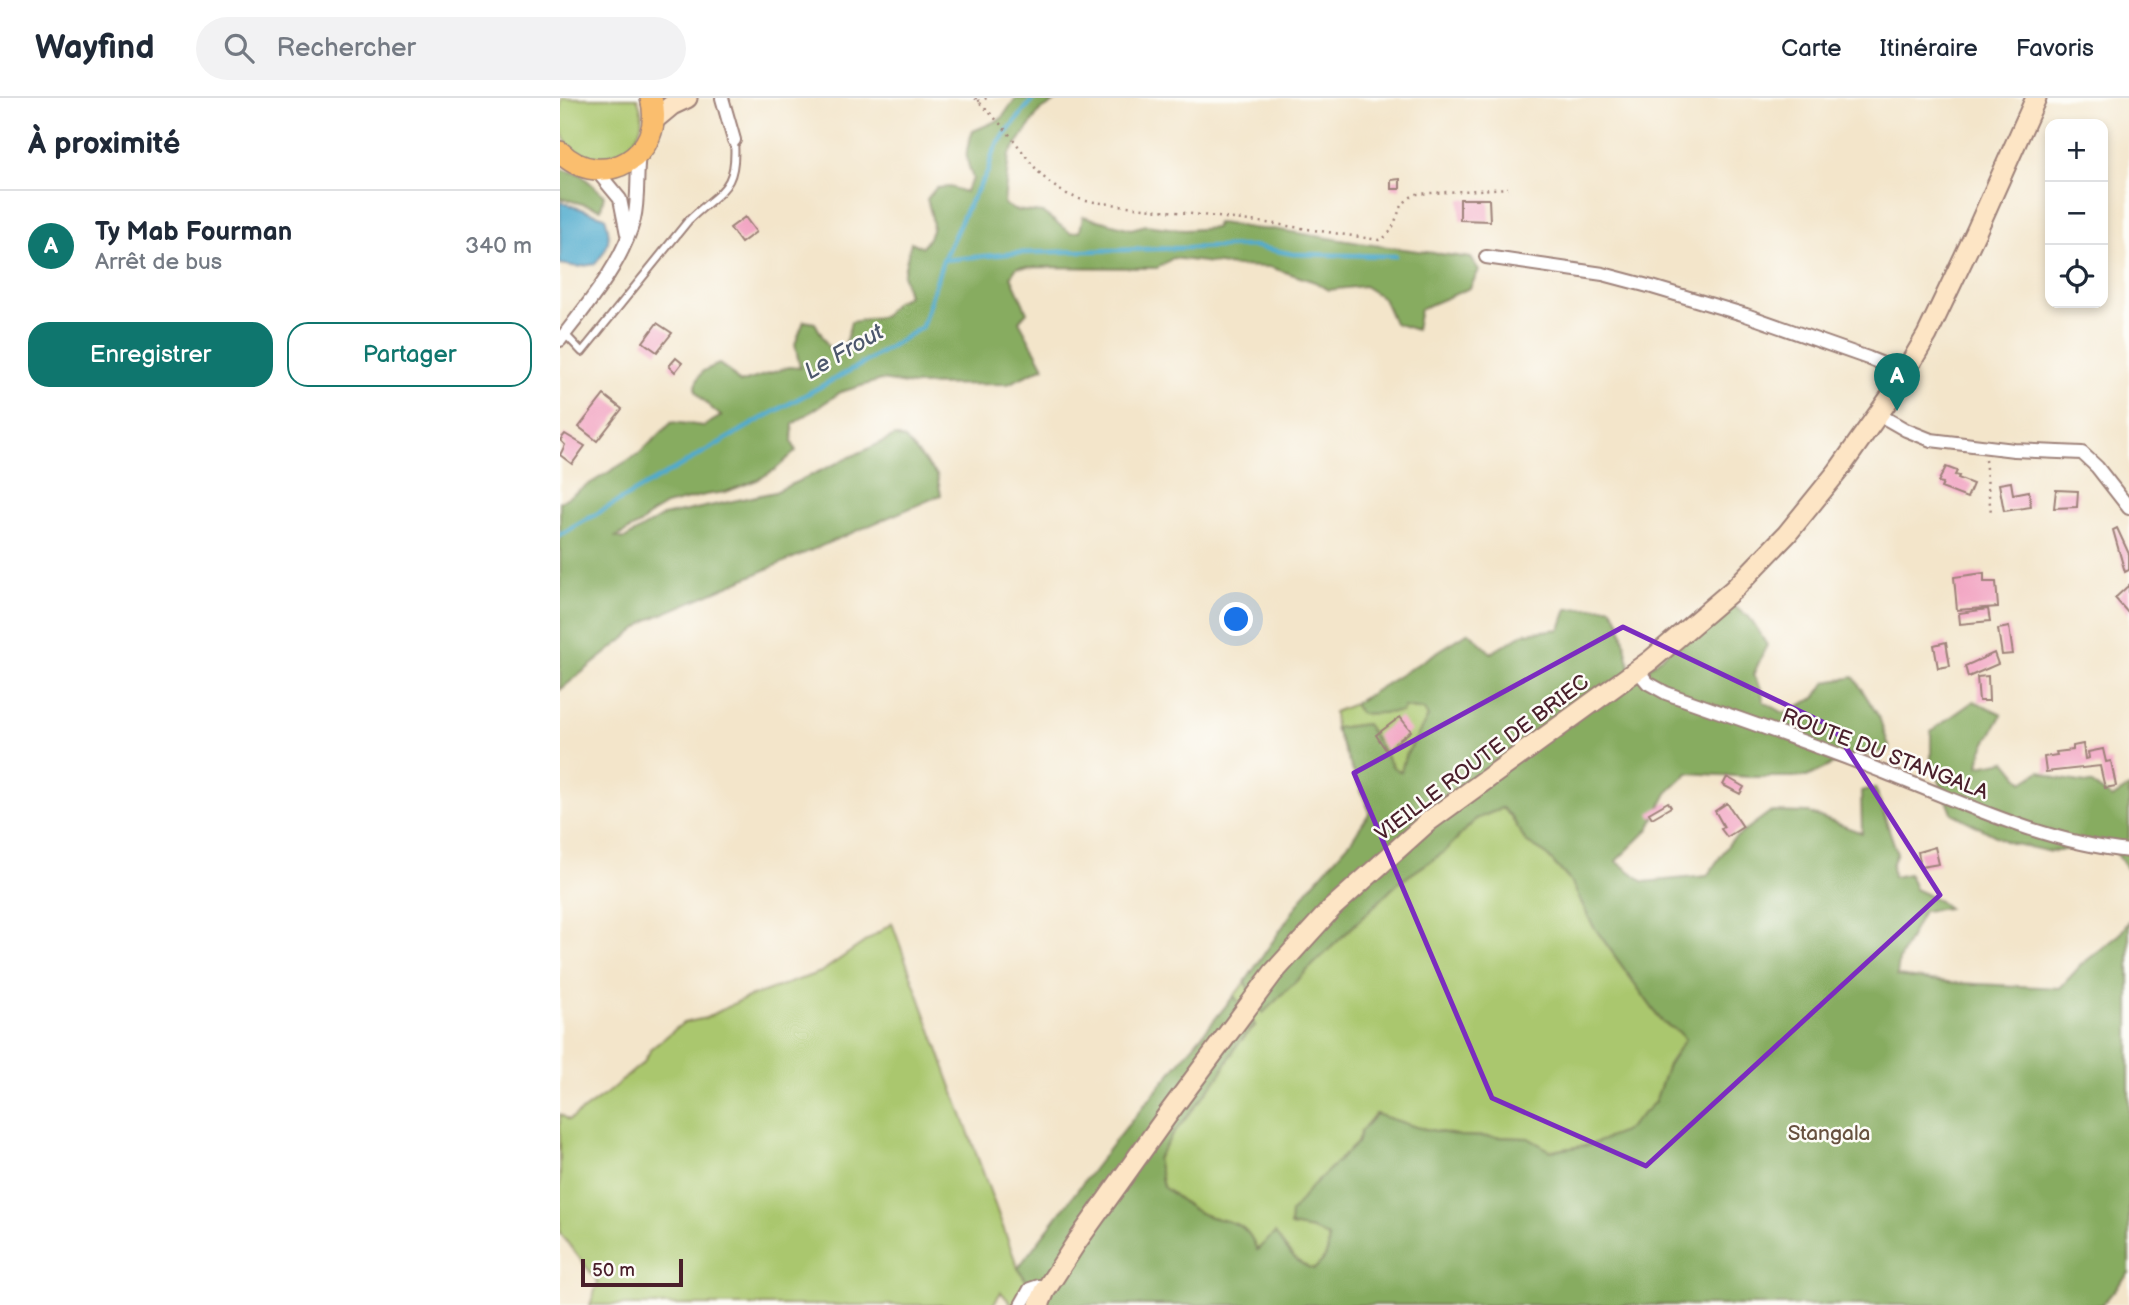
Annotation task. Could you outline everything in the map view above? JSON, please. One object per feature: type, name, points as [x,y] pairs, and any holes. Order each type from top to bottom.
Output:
[{"type":"main road","points":[[561,153],[583,167],[596,170],[619,166],[639,153],[652,132],[654,120],[651,98]]},
{"type":"street","points":[[654,120],[672,105],[687,98]]},
{"type":"street","points":[[722,98],[734,140]]},
{"type":"street","name":"VIEILLE ROUTE DE BRIEC","points":[[1042,1298],[1126,1172],[1247,1007],[1293,949],[1332,908],[1429,821],[1637,670],[1734,589],[1771,551],[1830,481],[1905,373],[1944,302],[2036,98]]},
{"type":"street","points":[[562,337],[606,277],[628,237],[637,201],[639,153]]},
{"type":"street","points":[[596,170],[620,199],[628,237]]},
{"type":"street","points":[[1486,257],[1603,274],[1652,287],[1746,315],[1905,373]]},
{"type":"street","points":[[1878,414],[1923,438],[1984,447],[2082,453],[2097,467],[2129,508]]},
{"type":"street","name":"ROUTE DU STANGALA","points":[[1637,670],[1648,683],[1666,693],[1881,771],[2006,821],[2063,839],[2129,851]]},
{"type":"street","points":[[1021,1305],[1030,1289],[1035,1286],[1039,1286],[1042,1298]]},
{"type":"lane","points":[[562,337],[582,352],[688,221],[722,193],[734,168],[734,140]]},
{"type":"path","points":[[977,99],[987,98]]},
{"type":"path","points":[[977,99],[1005,129],[1048,184],[1069,197],[1086,201],[1275,224],[1379,240],[1390,233],[1397,211],[1410,197],[1417,194],[1508,188]]},
{"type":"path","points":[[1984,447],[1991,513]]},
{"type":"highlighted area","points":[[1623,627],[1833,727],[1940,895],[1646,1166],[1492,1098],[1354,773]]},
{"type":"green space","points":[[562,98],[637,98],[642,119],[637,136],[625,148],[609,155],[592,157],[576,151],[564,139],[560,119]]},
{"type":"green space","points":[[1016,98],[1061,98],[1040,111],[1009,155],[1004,204],[1014,210],[1043,213],[1071,233],[1080,231],[1083,216],[1131,229],[1146,225],[1184,230],[1215,228],[1217,223],[1471,258],[1479,270],[1470,288],[1420,309],[1416,330],[1394,323],[1383,298],[1364,286],[1328,290],[1315,282],[1270,267],[1234,266],[1173,258],[1157,268],[1017,267],[1011,276],[1027,312],[1019,321],[1044,367],[1008,384],[912,385],[881,380],[841,392],[793,424],[792,442],[796,451],[776,469],[726,492],[666,505],[616,537],[624,539],[663,516],[775,492],[895,436],[905,439],[937,475],[941,495],[648,620],[560,690],[560,502],[640,453],[672,422],[704,426],[721,416],[696,390],[696,383],[703,371],[719,364],[740,383],[789,367],[800,368],[795,344],[804,321],[815,323],[830,350],[843,353],[851,322],[884,316],[895,302],[908,296],[903,276],[911,242],[922,247],[932,230],[927,199],[936,188],[950,187],[965,192],[973,179],[967,155],[973,131],[1001,119]]},
{"type":"green space","points":[[560,169],[580,174],[604,195],[601,209],[560,198]]},
{"type":"green space","name":"Stangala","points":[[1727,602],[1749,617],[1767,645],[1753,675],[1762,690],[1763,701],[1784,713],[1815,698],[1826,682],[1854,677],[1879,717],[1890,749],[1833,764],[1807,777],[1688,773],[1667,793],[1649,829],[1616,861],[1644,882],[1707,876],[1731,841],[1770,812],[1809,813],[1862,833],[1861,791],[1875,788],[1897,853],[1892,865],[1893,877],[1909,874],[1915,889],[1935,898],[1948,908],[1923,911],[1899,960],[1897,976],[1957,983],[2060,988],[2081,965],[2120,934],[2129,921],[2129,1273],[2102,1305],[1033,1305],[1036,1295],[1018,1268],[1114,1142],[1234,996],[1255,1025],[1236,1046],[1220,1075],[1157,1159],[1163,1187],[1200,1213],[1240,1226],[1252,1239],[1257,1250],[1275,1233],[1297,1260],[1314,1269],[1326,1255],[1328,1237],[1313,1230],[1290,1226],[1291,1213],[1311,1187],[1357,1143],[1361,1131],[1376,1114],[1416,1127],[1460,1136],[1528,1138],[1551,1151],[1590,1145],[1624,1132],[1655,1102],[1668,1065],[1685,1039],[1678,1031],[1663,1023],[1592,924],[1572,883],[1546,854],[1526,842],[1511,816],[1502,808],[1476,819],[1444,852],[1398,883],[1263,1013],[1245,982],[1309,888],[1351,841],[1370,812],[1335,728],[1366,724],[1393,767],[1401,772],[1405,757],[1428,717],[1424,710],[1404,707],[1402,712],[1361,714],[1354,704],[1469,632],[1491,653],[1525,633],[1560,629],[1567,609],[1611,607],[1620,622],[1633,681]]},
{"type":"green space","points":[[1974,701],[2002,714],[1982,750],[1979,766],[2006,761],[2023,782],[2040,771],[2056,778],[2092,784],[2112,798],[2129,787],[2129,872],[2109,842],[2051,852],[2007,842],[1952,813],[1931,760],[1931,731]]},
{"type":"green space","points":[[1354,704],[1361,714],[1403,707],[1424,710],[1428,717],[1426,723],[1405,757],[1401,772],[1393,767],[1366,724],[1335,728],[1334,712]]},
{"type":"green space","points":[[1502,808],[1511,816],[1526,842],[1546,854],[1572,883],[1592,924],[1663,1023],[1686,1039],[1668,1065],[1655,1102],[1624,1132],[1590,1145],[1551,1151],[1528,1138],[1460,1136],[1416,1127],[1375,1114],[1361,1131],[1357,1143],[1311,1187],[1291,1226],[1313,1230],[1328,1237],[1326,1255],[1314,1270],[1287,1251],[1275,1234],[1257,1250],[1252,1239],[1241,1227],[1200,1213],[1163,1187],[1157,1159],[1220,1075],[1236,1046],[1255,1026],[1234,996],[1245,982],[1263,1013],[1398,883],[1444,852],[1476,819]]},
{"type":"green space","points":[[892,923],[1018,1268],[1036,1295],[1033,1305],[1012,1305],[1001,1292],[993,1305],[590,1305],[598,1282],[560,1233],[560,1114],[569,1120],[607,1093],[644,1062],[651,1049],[683,1023],[706,1018],[743,999],[821,972]]},
{"type":"water","points":[[560,202],[605,217],[608,242],[595,264],[578,267],[560,264]]},
{"type":"building","points":[[1400,179],[1400,189],[1391,189],[1391,180]]},
{"type":"building","points":[[1460,199],[1489,199],[1490,221],[1460,220]]},
{"type":"building","points":[[745,217],[756,232],[741,243],[730,228]]},
{"type":"building","points":[[657,323],[672,333],[657,352],[643,342]]},
{"type":"building","points":[[676,358],[682,363],[675,372],[669,366]]},
{"type":"building","points":[[604,395],[622,409],[597,441],[579,427]]},
{"type":"building","points":[[565,434],[585,446],[572,464],[560,455],[565,445],[560,440]]},
{"type":"building","points":[[1946,467],[1957,471],[1955,475],[1959,476],[1958,478],[1973,484],[1967,498],[1941,488],[1943,483],[1938,482]]},
{"type":"building","points":[[2011,482],[2013,494],[2029,491],[2031,507],[2004,511],[1999,484]]},
{"type":"building","points":[[2056,490],[2078,491],[2077,507],[2054,508]]},
{"type":"building","points":[[2117,528],[2129,554],[2129,570],[2125,572],[2113,530]]},
{"type":"building","points":[[1984,573],[1984,582],[1996,582],[1998,607],[1957,610],[1954,577]]},
{"type":"building","points":[[2129,585],[2129,614],[2115,598]]},
{"type":"building","points":[[1988,609],[1990,621],[1960,624],[1959,613]]},
{"type":"building","points":[[2009,627],[2013,654],[2002,655],[1998,629]]},
{"type":"building","points":[[1946,642],[1950,666],[1938,668],[1934,645]]},
{"type":"building","points":[[1994,653],[1998,664],[1968,677],[1965,666]]},
{"type":"building","points":[[1988,676],[1989,701],[1979,701],[1977,677]]},
{"type":"building","points":[[1400,717],[1411,731],[1386,750],[1376,735]]},
{"type":"building","points":[[2083,744],[2085,759],[2089,758],[2088,752],[2103,749],[2106,762],[2111,761],[2116,786],[2105,788],[2100,766],[2046,772],[2044,757],[2073,750],[2073,746]]},
{"type":"building","points":[[1727,777],[1744,787],[1740,794],[1723,785]]},
{"type":"building","points":[[1668,802],[1671,807],[1652,818],[1649,813]]},
{"type":"building","points":[[1727,803],[1743,827],[1727,837],[1715,811]]},
{"type":"building","points":[[1935,847],[1939,864],[1921,867],[1918,852]]},
{"type":"waterway","name":"Le Frout","points":[[560,535],[864,363],[922,327],[943,260],[988,171],[992,155],[998,143],[1034,98]]},
{"type":"waterway","points":[[943,260],[1018,253],[1253,246],[1293,254],[1395,256]]},
{"type":"place","name":"Ty Mab Fourman","points":[[1897,411]]}]
